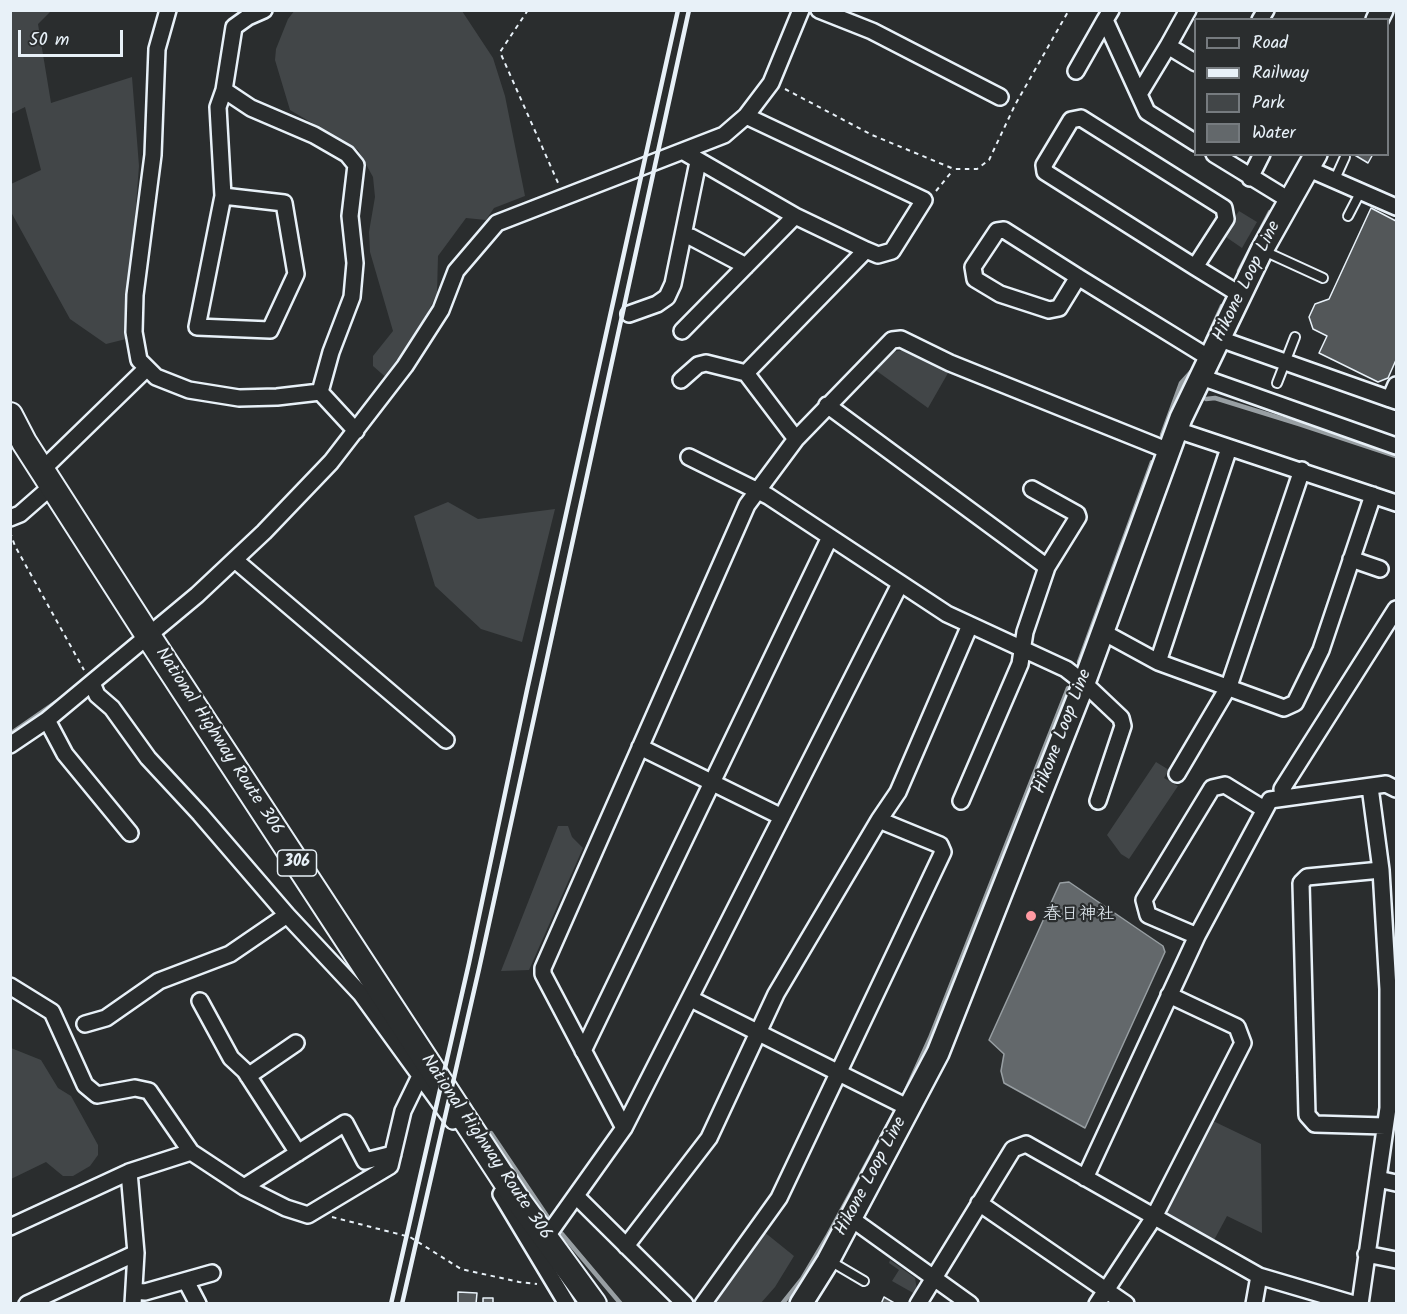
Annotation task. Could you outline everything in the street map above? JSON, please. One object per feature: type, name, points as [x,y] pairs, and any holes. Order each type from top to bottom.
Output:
[{"type":"highway","name":"National Highway Route 306","points":[[10,415],[47,478],[149,637],[545,1239],[594,1304]]},
{"type":"main road","name":"Hikone Loop Line","points":[[801,1304],[828,1261],[849,1217],[938,1053],[1084,683],[1179,424],[1239,294],[1312,162]]},
{"type":"street","points":[[168,10],[157,49],[153,155],[135,295],[134,332],[139,360],[156,376],[175,386],[239,398],[277,397],[320,392]]},
{"type":"street","points":[[223,196],[284,203],[296,274],[270,330],[197,327],[223,196],[218,107],[224,90],[234,27],[246,14],[264,10]]},
{"type":"street","points":[[10,745],[47,720],[90,679],[149,637],[235,560],[331,462],[405,366],[441,310],[456,272],[497,223],[564,195],[684,152],[724,135],[747,116],[771,83],[801,10]]},
{"type":"street","points":[[819,10],[872,31],[1000,97]]},
{"type":"street","points":[[1139,94],[1188,10]]},
{"type":"street","points":[[1076,70],[1108,15]]},
{"type":"street","points":[[1108,15],[1147,112],[1194,142]]},
{"type":"street","points":[[1168,46],[1194,62]]},
{"type":"street","points":[[224,90],[252,108],[314,135],[347,154],[356,165],[350,216],[355,263],[352,297],[331,352],[320,392]]},
{"type":"street","points":[[684,152],[795,216],[866,250],[878,255],[892,251],[924,200],[747,116]]},
{"type":"street","points":[[1195,267],[1226,219],[1224,208],[1081,118],[1071,120],[1044,165],[1045,172],[1195,267],[1239,294]]},
{"type":"street","points":[[1217,156],[1289,200]]},
{"type":"street","points":[[1250,178],[1261,156]]},
{"type":"street","points":[[629,314],[667,297],[673,284],[698,162]]},
{"type":"street","points":[[1312,162],[1335,179],[1396,207]]},
{"type":"street","points":[[682,331],[795,216]]},
{"type":"street","points":[[1078,277],[1059,308],[1049,310],[1000,294],[975,279],[973,267],[997,231],[1004,230],[1078,277],[1202,375],[1396,446]]},
{"type":"street","points":[[691,237],[746,266]]},
{"type":"street","points":[[746,374],[866,250]]},
{"type":"street","points":[[624,1128],[543,974],[543,968],[747,505],[796,439],[892,340],[901,339],[950,363],[1169,451]]},
{"type":"street","points":[[1220,339],[1284,362],[1394,395]]},
{"type":"street","points":[[681,380],[698,364],[706,363],[746,374],[796,439]]},
{"type":"street","points":[[10,518],[20,514],[47,478],[147,368]]},
{"type":"street","points":[[320,392],[357,431]]},
{"type":"street","points":[[827,405],[1047,567]]},
{"type":"street","points":[[1179,424],[1229,448],[1302,470],[1396,503]]},
{"type":"street","points":[[1158,662],[1229,448]]},
{"type":"street","points":[[689,457],[756,491],[946,614],[1066,669],[1084,683],[1121,718],[1123,726],[1098,801]]},
{"type":"street","points":[[1177,774],[1229,686],[1302,470]]},
{"type":"street","points":[[961,801],[1020,664],[1024,632],[1047,567],[1078,517],[1077,514],[1032,489]]},
{"type":"street","points":[[1103,632],[1158,662],[1229,686],[1284,708],[1295,704],[1321,650],[1373,495]]},
{"type":"street","points":[[583,1051],[830,537]]},
{"type":"street","points":[[1352,559],[1380,569]]},
{"type":"street","points":[[235,560],[446,740]]},
{"type":"street","points":[[545,1239],[624,1128],[900,584]]},
{"type":"street","points":[[1283,798],[1282,789],[1396,609]]},
{"type":"street","points":[[626,1246],[709,1138],[781,984],[898,792],[970,625]]},
{"type":"street","points":[[90,679],[97,695],[112,708],[142,750],[287,915],[361,994],[471,1146],[567,1304]]},
{"type":"street","points":[[47,720],[65,754],[130,833]]},
{"type":"street","points":[[640,747],[782,817]]},
{"type":"street","points":[[1085,1178],[1197,936],[1270,800],[1386,784],[1396,789]]},
{"type":"street","points":[[1197,936],[1148,915],[1144,900],[1212,788],[1225,785],[1264,809]]},
{"type":"street","points":[[1360,1304],[1385,1126],[1392,1109],[1392,986],[1370,786]]},
{"type":"street","points":[[703,1304],[779,1198],[943,852],[940,845],[879,820]]},
{"type":"street","points":[[1381,870],[1307,876],[1301,883],[1307,1115],[1315,1124],[1385,1126]]},
{"type":"street","points":[[85,1024],[106,1018],[159,981],[230,954],[287,915]]},
{"type":"street","points":[[10,986],[52,1012],[85,1085],[97,1095],[135,1089],[149,1091],[190,1152],[244,1187],[286,1208],[308,1215],[390,1166],[403,1112],[420,1076]]},
{"type":"street","points":[[1098,1304],[1154,1217],[1243,1043],[1237,1027],[1169,995]]},
{"type":"street","points":[[691,999],[909,1108]]},
{"type":"street","points":[[200,1001],[231,1058],[248,1076],[298,1153]]},
{"type":"street","points":[[248,1076],[296,1043]]},
{"type":"street","points":[[244,1187],[345,1123],[364,1161],[393,1154]]},
{"type":"street","points":[[918,1304],[1013,1149],[1026,1144],[1259,1276],[1300,1296],[1354,1304]]},
{"type":"street","points":[[10,1227],[129,1172],[190,1152]]},
{"type":"street","points":[[129,1172],[136,1253],[134,1297],[212,1273]]},
{"type":"street","points":[[1378,1179],[1396,1183]]},
{"type":"street","points":[[576,1196],[685,1304]]},
{"type":"street","points":[[979,1203],[1126,1304]]},
{"type":"street","points":[[849,1217],[884,1249],[933,1278],[970,1304]]},
{"type":"street","points":[[27,1304],[136,1253]]},
{"type":"street","points":[[1366,1254],[1396,1260]]},
{"type":"street","points":[[1254,1304],[1259,1276]]},
{"type":"street","points":[[186,1281],[198,1304]]},
{"type":"lane","points":[[1335,179],[1345,157]]},
{"type":"lane","points":[[1348,216],[1361,191]]},
{"type":"lane","points":[[1262,250],[1323,278]]},
{"type":"lane","points":[[1277,383],[1294,337]]},
{"type":"lane","points":[[828,1261],[864,1281]]},
{"type":"path","points":[[528,10],[501,52],[564,195]]},
{"type":"path","points":[[771,83],[872,135],[954,169],[977,169],[989,160],[1015,105],[1069,10]]},
{"type":"path","points":[[924,200],[954,169]]},
{"type":"path","points":[[10,532],[15,546],[90,679]]},
{"type":"path","points":[[326,1216],[410,1237],[461,1269],[519,1282],[545,1284],[552,1281]]},
{"type":"green space","points":[[295,10],[462,11],[493,58],[505,96],[525,196],[494,208],[486,220],[466,218],[438,256],[437,293],[414,342],[389,380],[373,366],[373,356],[393,331],[370,252],[369,232],[375,197],[373,177],[358,150],[290,110],[275,60],[276,49],[288,19]]},
{"type":"green space","points":[[11,11],[51,11],[38,24],[51,103],[132,77],[139,166],[126,339],[106,344],[70,319],[11,212],[11,184],[41,170],[25,107],[11,114]]},
{"type":"green space","points":[[1239,211],[1257,222],[1242,248],[1223,235]]},
{"type":"green space","points":[[904,350],[948,373],[928,408],[874,369],[892,352]]},
{"type":"green space","points":[[448,502],[478,519],[555,509],[522,642],[481,629],[435,586],[414,516]]},
{"type":"green space","points":[[1156,762],[1169,770],[1164,778],[1178,786],[1129,859],[1121,854],[1107,835]]},
{"type":"green space","points":[[558,826],[568,826],[572,837],[583,848],[529,970],[501,971]]},
{"type":"green space","points":[[11,1048],[41,1060],[58,1088],[71,1096],[98,1145],[98,1155],[90,1166],[73,1176],[63,1176],[46,1162],[11,1179]]},
{"type":"green space","points":[[1211,1120],[1261,1144],[1262,1233],[1227,1216],[1213,1242],[1168,1214],[1166,1206]]},
{"type":"green space","points":[[763,1231],[794,1256],[775,1287],[761,1303],[719,1303],[714,1299]]},
{"type":"green space","points":[[890,1260],[915,1278],[917,1290],[915,1294],[892,1281],[899,1270],[889,1263]]},
{"type":"water","points":[[1069,882],[1163,946],[1165,952],[1085,1128],[1004,1083],[1001,1071],[1004,1054],[989,1040],[1060,883]]},
{"type":"building","points":[[1356,156],[1372,156],[1368,163]]},
{"type":"building","points":[[1371,208],[1396,221],[1396,360],[1388,378],[1378,382],[1319,353],[1327,336],[1313,329],[1309,317],[1315,304],[1329,299]]},
{"type":"building","points":[[458,1292],[477,1293],[476,1304],[458,1304]]},
{"type":"building","points":[[884,1297],[896,1304],[881,1304]]},
{"type":"building","points":[[483,1298],[493,1298],[493,1304],[483,1304]]},
{"type":"waterway","points":[[1239,271],[1270,212]]},
{"type":"waterway","points":[[1207,339],[1222,306]]},
{"type":"waterway","points":[[1181,383],[1191,372]]},
{"type":"waterway","points":[[1162,435],[1181,383],[1185,386]]},
{"type":"waterway","points":[[1206,399],[1215,398],[1396,456]]},
{"type":"waterway","points":[[1079,662],[1152,462]]},
{"type":"waterway","points":[[904,1095],[930,1038],[1068,688]]},
{"type":"waterway","points":[[10,734],[62,698]]},
{"type":"waterway","points":[[782,1304],[802,1279],[827,1237],[894,1113]]},
{"type":"waterway","points":[[491,1133],[547,1216]]},
{"type":"waterway","points":[[562,1234],[621,1304]]},
{"type":"railway","points":[[391,1304],[469,963],[527,690],[678,10]]},
{"type":"railway","points":[[402,1304],[479,969],[689,10]]},
{"type":"place","name":"春日神社","points":[[1031,916]]}]
